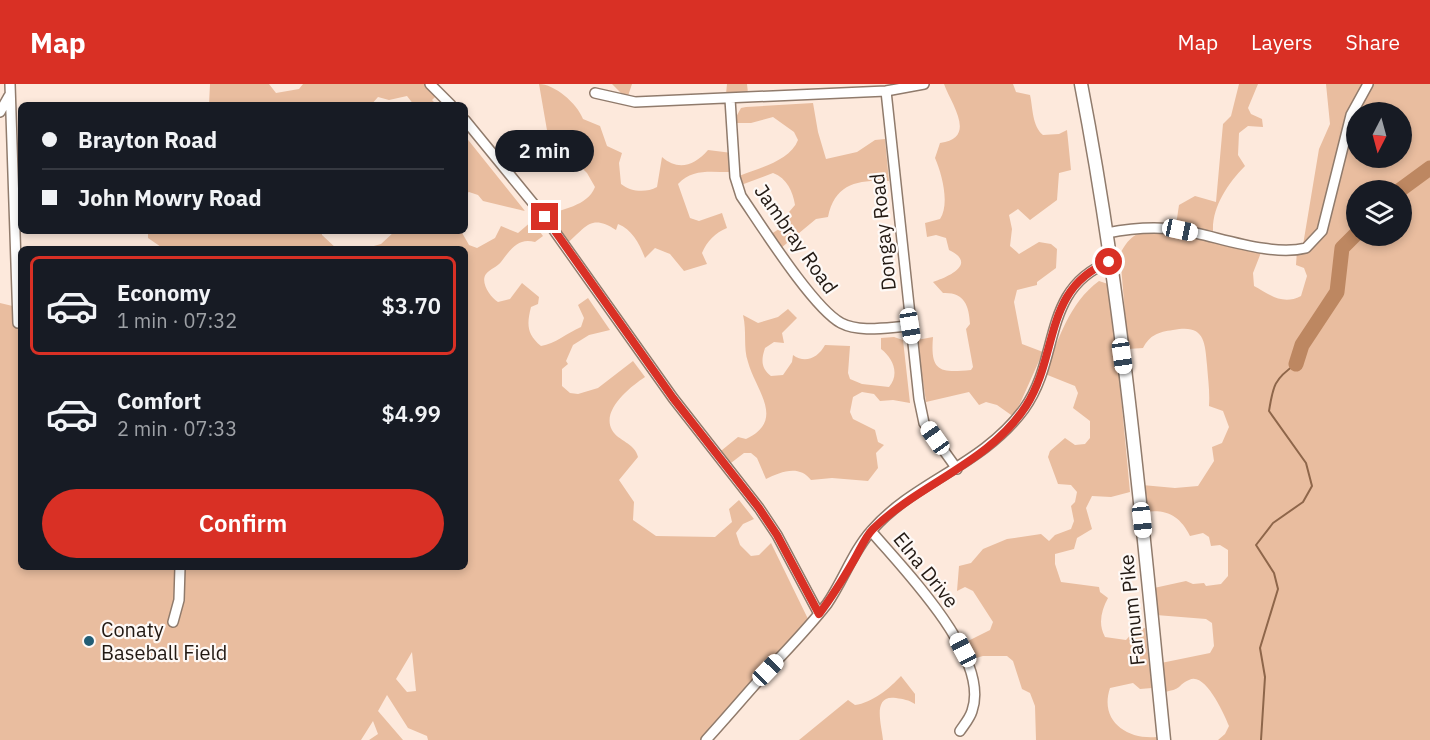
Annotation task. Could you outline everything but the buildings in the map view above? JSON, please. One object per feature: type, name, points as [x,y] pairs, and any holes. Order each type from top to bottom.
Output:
[{"type":"main road","name":"Farnum Pike","points":[[1081,84],[1098,171],[1129,402],[1164,740]]},
{"type":"street","points":[[10,84],[18,323]]},
{"type":"street","points":[[430,84],[448,102]]},
{"type":"street","points":[[595,93],[635,102],[886,91],[924,84]]},
{"type":"street","points":[[1107,233],[1136,227],[1158,228],[1258,246],[1306,248],[1322,231],[1352,115],[1368,84]]},
{"type":"street","name":"Dongay Road","points":[[886,91],[910,326],[924,423],[957,469]]},
{"type":"street","points":[[0,112],[10,95]]},
{"type":"street","name":"Jambray Road","points":[[730,99],[735,177],[741,196],[808,290],[826,312],[842,323],[861,328],[910,326]]},
{"type":"street","points":[[468,124],[545,217],[673,398],[759,508],[777,535],[819,614]]},
{"type":"street","points":[[706,740],[819,614],[871,531],[892,512],[957,469],[1008,429],[1026,406],[1049,353],[1057,316],[1071,288],[1093,269],[1109,262]]},
{"type":"street","name":"Elna Drive","points":[[871,531],[956,637],[970,664],[974,692],[972,711],[960,731]]},
{"type":"street","points":[[173,622],[180,600],[180,570]]},
{"type":"shaded area","points":[[210,84],[269,84],[276,93],[299,89],[303,84],[429,84],[438,94],[432,100],[434,102],[412,102],[407,96],[389,100],[378,97],[374,102],[209,102]]},
{"type":"shaded area","points":[[539,84],[558,91],[576,107],[583,119],[600,126],[607,146],[622,153],[619,163],[621,184],[629,189],[643,191],[657,187],[662,157],[674,164],[686,165],[697,160],[708,150],[732,153],[734,172],[697,173],[678,184],[690,218],[699,221],[722,213],[727,228],[712,238],[704,249],[702,253],[707,264],[684,271],[670,254],[655,248],[645,258],[631,234],[618,224],[616,230],[607,225],[594,223],[584,228],[565,245],[544,217],[580,203],[591,194],[595,187],[587,173],[574,160],[561,163],[548,136]]},
{"type":"shaded area","points":[[612,84],[632,84],[627,99]]},
{"type":"shaded area","points":[[727,84],[747,84],[748,93],[726,94]]},
{"type":"shaded area","points":[[944,84],[1013,84],[1016,92],[1030,95],[1035,122],[1043,135],[1059,134],[1067,130],[1071,170],[1059,173],[1057,200],[1030,220],[1018,209],[1009,215],[1012,229],[1010,246],[1019,254],[1039,242],[1051,244],[1057,249],[1056,268],[1037,282],[1037,285],[1017,290],[1014,302],[1022,344],[1043,352],[1014,417],[997,405],[986,402],[979,405],[969,392],[926,402],[917,340],[933,337],[933,357],[939,368],[960,371],[971,370],[973,367],[966,329],[970,324],[967,306],[961,297],[943,293],[933,282],[958,269],[961,260],[949,250],[946,238],[936,235],[927,237],[925,223],[940,219],[943,213],[944,189],[935,158],[940,143],[951,140],[958,134],[960,127],[956,110]]},
{"type":"shaded area","points":[[1239,84],[1258,84],[1248,108],[1251,114],[1262,119],[1263,127],[1248,126],[1239,133],[1238,155],[1245,166],[1218,204],[1213,231],[1176,225],[1179,205],[1195,196],[1216,202],[1223,124],[1231,116]]},
{"type":"shaded area","points":[[1326,84],[1430,84],[1430,740],[1218,740],[1229,726],[1207,687],[1195,679],[1189,680],[1174,690],[1164,692],[1161,663],[1210,653],[1214,646],[1212,623],[1206,619],[1156,615],[1154,588],[1186,581],[1193,584],[1204,583],[1206,586],[1221,584],[1228,576],[1228,550],[1220,545],[1211,546],[1209,537],[1203,533],[1190,536],[1182,523],[1172,515],[1153,511],[1145,512],[1142,485],[1175,488],[1198,486],[1214,461],[1212,447],[1222,443],[1229,427],[1223,411],[1209,406],[1205,348],[1196,332],[1183,329],[1163,332],[1152,337],[1143,348],[1128,349],[1120,254],[1134,236],[1145,232],[1177,233],[1262,250],[1253,273],[1254,286],[1282,299],[1288,300],[1301,296],[1307,276],[1304,268],[1296,265],[1297,250],[1303,245],[1319,149],[1330,124]]},
{"type":"shaded area","points":[[813,103],[826,159],[857,152],[875,140],[885,139],[889,181],[867,181],[842,190],[831,206],[828,217],[816,219],[781,248],[771,234],[787,224],[789,212],[795,205],[788,186],[782,178],[773,173],[741,185],[739,176],[781,159],[798,140],[794,132],[773,117],[751,123],[736,123],[736,117],[741,108],[746,107]]},
{"type":"shaded area","points":[[468,140],[525,211],[483,201],[478,195],[469,192]]},
{"type":"shaded area","points":[[532,221],[543,236],[535,242],[519,243],[484,277],[487,289],[498,302],[510,299],[522,283],[539,297],[538,304],[531,307],[528,323],[530,333],[536,342],[541,346],[546,345],[581,327],[584,318],[578,305],[588,298],[610,330],[589,335],[573,345],[566,361],[568,364],[562,369],[562,386],[570,393],[578,394],[598,388],[633,361],[645,377],[619,400],[610,415],[612,430],[634,448],[638,457],[619,480],[634,502],[633,520],[656,536],[715,537],[732,522],[729,509],[739,500],[754,519],[743,524],[736,533],[740,545],[751,556],[759,555],[771,543],[808,619],[701,740],[428,740],[427,736],[408,728],[387,695],[378,711],[403,740],[369,740],[378,734],[373,721],[361,740],[0,740],[0,303],[18,307],[18,570],[468,570],[468,246],[374,246],[381,244],[392,234],[463,234],[469,245],[477,248],[495,238],[501,226],[518,233]],"holes":[[[412,652],[416,691],[407,692],[396,679]]]},
{"type":"shaded area","points":[[148,234],[322,234],[334,246],[160,246],[148,238]]},
{"type":"shaded area","points":[[1099,281],[1108,284],[1111,290],[1130,492],[1111,497],[1092,496],[1086,508],[1092,529],[1077,538],[1074,549],[1055,554],[1055,564],[1061,582],[1099,587],[1100,592],[1108,598],[1101,618],[1105,637],[1126,640],[1135,630],[1145,628],[1152,688],[1140,689],[1133,683],[1110,688],[1108,710],[1112,719],[1126,732],[1157,737],[1157,740],[1036,740],[1035,706],[1030,693],[1022,689],[1013,661],[1007,656],[983,656],[969,660],[960,645],[990,630],[993,622],[973,591],[965,587],[957,591],[959,566],[971,563],[983,549],[1007,539],[1041,534],[1049,541],[1055,535],[1071,529],[1074,521],[1071,506],[1075,502],[1077,492],[1071,485],[1058,484],[1048,457],[1050,451],[1065,438],[1075,445],[1085,444],[1090,438],[1090,421],[1073,408],[1078,393],[1075,386],[1045,374],[1072,311]]},
{"type":"shaded area","points":[[788,309],[797,318],[782,333],[784,343],[774,342],[765,348],[764,367],[771,376],[783,375],[792,362],[793,355],[807,359],[819,353],[825,345],[850,346],[848,373],[850,379],[862,384],[889,387],[894,377],[894,366],[881,349],[881,338],[894,337],[903,340],[910,403],[893,400],[880,401],[874,394],[862,392],[853,397],[850,412],[853,419],[875,430],[878,442],[884,445],[876,453],[878,468],[868,481],[832,478],[811,480],[801,472],[795,471],[783,472],[766,479],[757,458],[751,453],[744,453],[727,466],[716,455],[738,437],[746,439],[758,431],[764,423],[766,414],[765,404],[747,357],[743,315],[758,323],[778,317]]},
{"type":"shaded area","points":[[901,676],[915,694],[915,704],[896,698],[883,701],[880,720],[883,740],[799,740],[848,700],[855,705],[868,701],[886,690]]},
{"type":"waterway","points":[[1412,181],[1430,168]]},
{"type":"waterway","points":[[1296,364],[1302,345],[1337,292],[1342,248],[1346,244]]},
{"type":"waterway","points":[[1261,740],[1265,677],[1260,648],[1278,589],[1274,573],[1256,545],[1273,523],[1303,502],[1312,486],[1306,463],[1269,411],[1276,384],[1283,374],[1296,364]]},
{"type":"place","name":"Conaty Baseball Field","points":[[89,641]]},
{"type":"route","points":[[545,217],[570,256],[673,398],[759,508],[777,535],[819,614],[871,531],[892,512],[973,458],[1008,429],[1026,406],[1039,380],[1049,353],[1057,316],[1071,288],[1093,269],[1109,262]]}]
